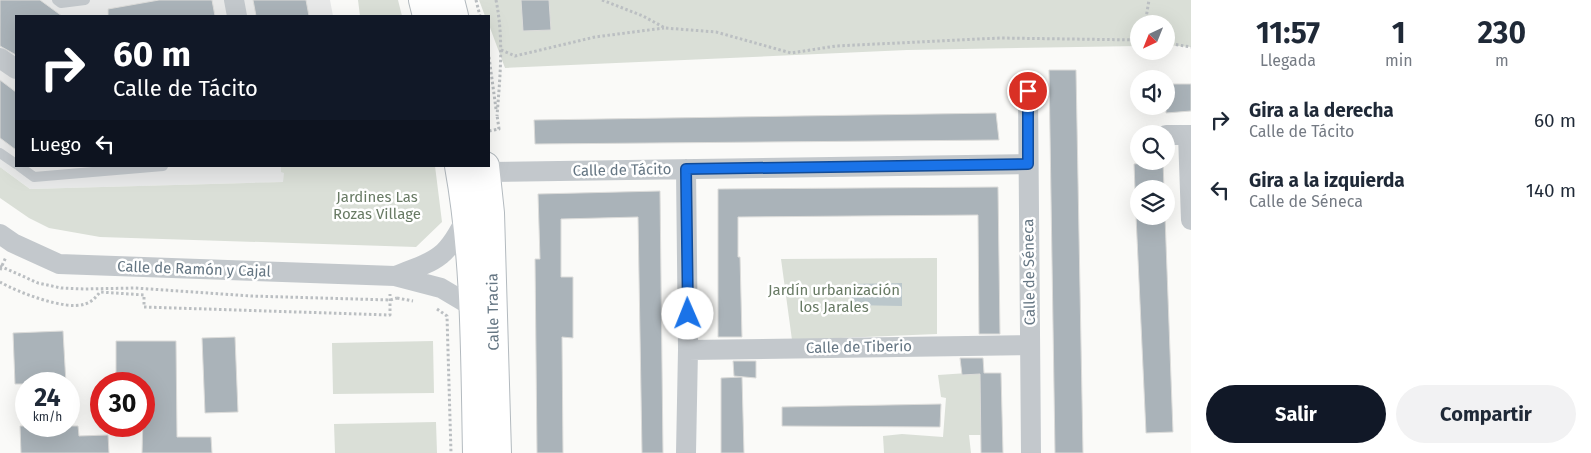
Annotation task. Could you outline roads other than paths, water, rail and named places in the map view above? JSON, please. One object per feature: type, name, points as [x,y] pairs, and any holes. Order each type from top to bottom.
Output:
[{"type":"street","points":[[234,0],[237,15]]},
{"type":"street","points":[[423,0],[427,15]]},
{"type":"street","points":[[450,0],[454,15]]},
{"type":"street","points":[[0,58],[15,68]]},
{"type":"street","name":"Calle de Séneca","points":[[1028,91],[1031,453]]},
{"type":"street","points":[[1175,136],[1189,135],[1191,220]]},
{"type":"street","name":"Calle de Tácito","points":[[486,169],[686,169],[1028,164]]},
{"type":"street","name":"Calle Tracia","points":[[459,167],[468,214],[477,453]]},
{"type":"street","name":"Calle Tracia","points":[[486,169],[490,213],[497,453]]},
{"type":"street","points":[[686,169],[688,350],[686,453]]},
{"type":"street","name":"Calle de Ramón y Cajal","points":[[393,276],[433,262],[454,243],[468,214]]},
{"type":"street","name":"Calle de Ramón y Cajal","points":[[0,234],[13,243],[59,264],[393,276],[441,288],[473,307]]},
{"type":"street","name":"Calle de Tiberio","points":[[688,350],[1030,345]]},
{"type":"lane","points":[[57,0],[61,3],[85,0]]},
{"type":"lane","points":[[0,153],[15,163]]},
{"type":"lane","points":[[21,167],[34,177],[151,167]]},
{"type":"park label","name":"Jardines Las Rozas Village","points":[[377,206]]},
{"type":"park label","name":"Jardín urbanización los Jarales","points":[[834,298]]}]
